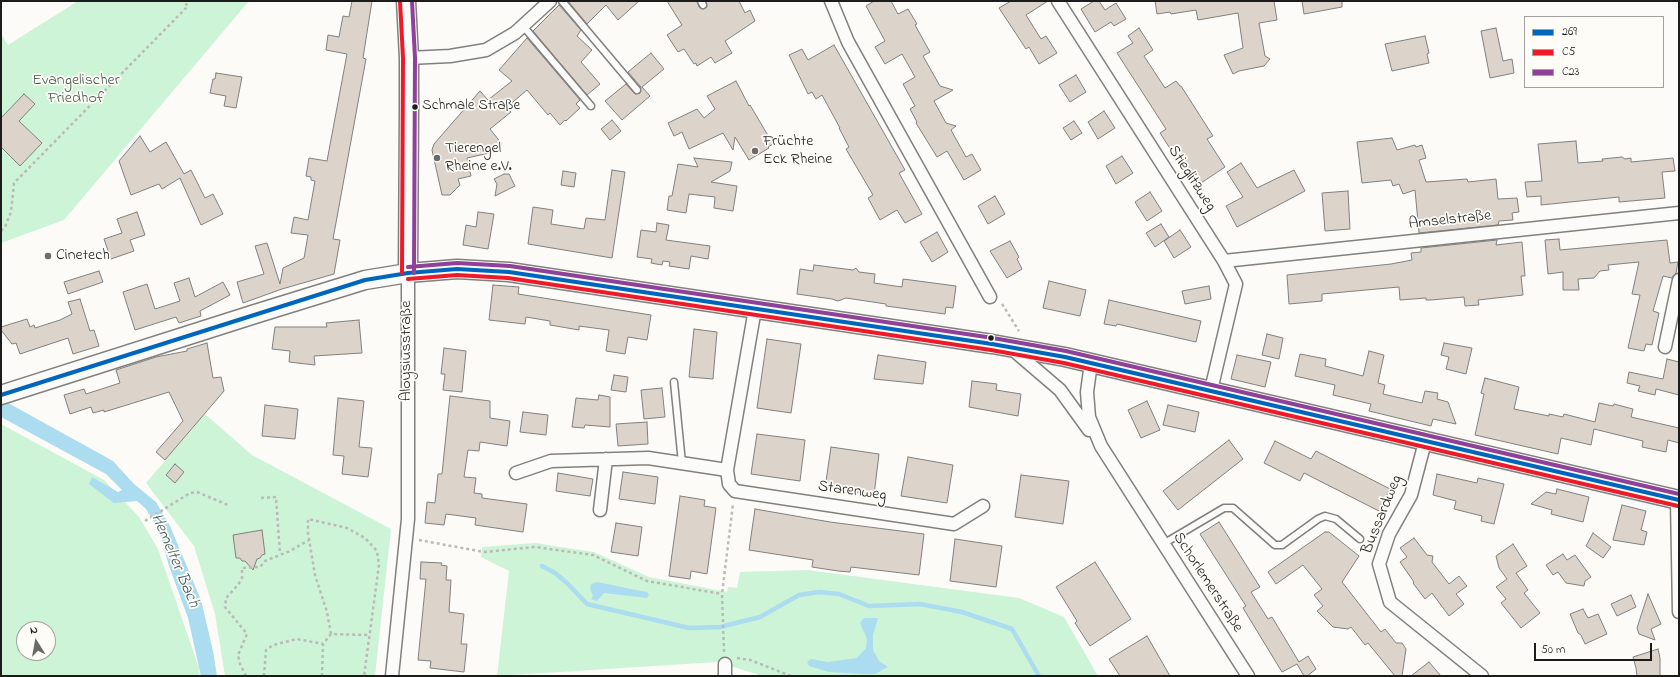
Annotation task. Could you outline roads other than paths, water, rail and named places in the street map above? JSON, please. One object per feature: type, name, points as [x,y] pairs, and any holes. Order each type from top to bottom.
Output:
[{"type":"street","name":"Aloysiusstraße","points":[[392,676],[408,519],[409,58],[406,1]]},
{"type":"street","points":[[409,58],[450,56],[486,50],[515,33],[550,1]]},
{"type":"street","points":[[831,1],[848,42],[990,297]]},
{"type":"street","name":"Stieglitzweg","points":[[1058,1],[1224,261],[1236,284],[1211,390]]},
{"type":"street","name":"Amselstraße","points":[[1224,261],[1679,213],[1679,221]]},
{"type":"street","points":[[1,395],[366,280],[408,272],[457,269],[509,272],[1032,351],[1211,390],[1425,442],[1678,500],[1679,612]]},
{"type":"street","points":[[1665,347],[1679,280]]},
{"type":"street","points":[[516,472],[551,461],[648,458],[727,470],[755,309]]},
{"type":"street","name":"Schorlemerstraße","points":[[1011,348],[1060,390],[1101,446],[1248,676]]},
{"type":"street","name":"Schorlemerstraße","points":[[1091,363],[1087,392],[1089,417],[1101,446]]},
{"type":"street","name":"Bussardweg","points":[[1425,442],[1411,495],[1389,534],[1379,564],[1390,602],[1482,676]]},
{"type":"street","points":[[600,510],[606,459]]},
{"type":"street","name":"Starenweg","points":[[727,470],[729,484],[735,492],[954,524],[983,506]]},
{"type":"lane","points":[[562,1],[637,90]]},
{"type":"lane","points":[[523,26],[591,106]]},
{"type":"lane","points":[[674,382],[682,463]]},
{"type":"lane","points":[[1163,544],[1224,508],[1233,508],[1275,544],[1282,545],[1318,519],[1325,516],[1336,519],[1360,539]]},
{"type":"water","name":"Hemelter Bach","points":[[1,399],[113,461],[134,484],[156,502],[170,526],[201,600],[213,651],[217,676],[201,676],[188,618],[169,566],[159,531],[146,509],[137,501],[114,503],[89,484],[92,477],[118,492],[122,490],[106,474],[1,417]]},
{"type":"water","points":[[597,582],[647,592],[649,595],[647,598],[604,593],[597,601],[591,599],[593,596],[590,589],[591,584]]},
{"type":"water","points":[[864,618],[878,618],[873,635],[873,650],[879,661],[888,667],[875,674],[862,674],[829,672],[809,666],[807,662],[811,659],[828,662],[857,658],[866,648],[867,639],[860,623]]},
{"type":"waterway","points":[[542,566],[555,573],[567,583],[587,604],[689,628],[720,627],[760,617],[799,595],[819,592],[839,594],[869,606],[920,604],[962,612],[1012,629],[1039,676]]},
{"type":"place","name":"Schmale Straße","points":[[415,107]]},
{"type":"place","name":"Früchte Eck Rheine","points":[[755,151]]},
{"type":"place","name":"Tierengel Rheine e.V.","points":[[437,158]]},
{"type":"place","name":"Cinetech","points":[[48,256]]},
{"type":"park label","name":"Evangelischer Friedhof","points":[[76,90]]}]
